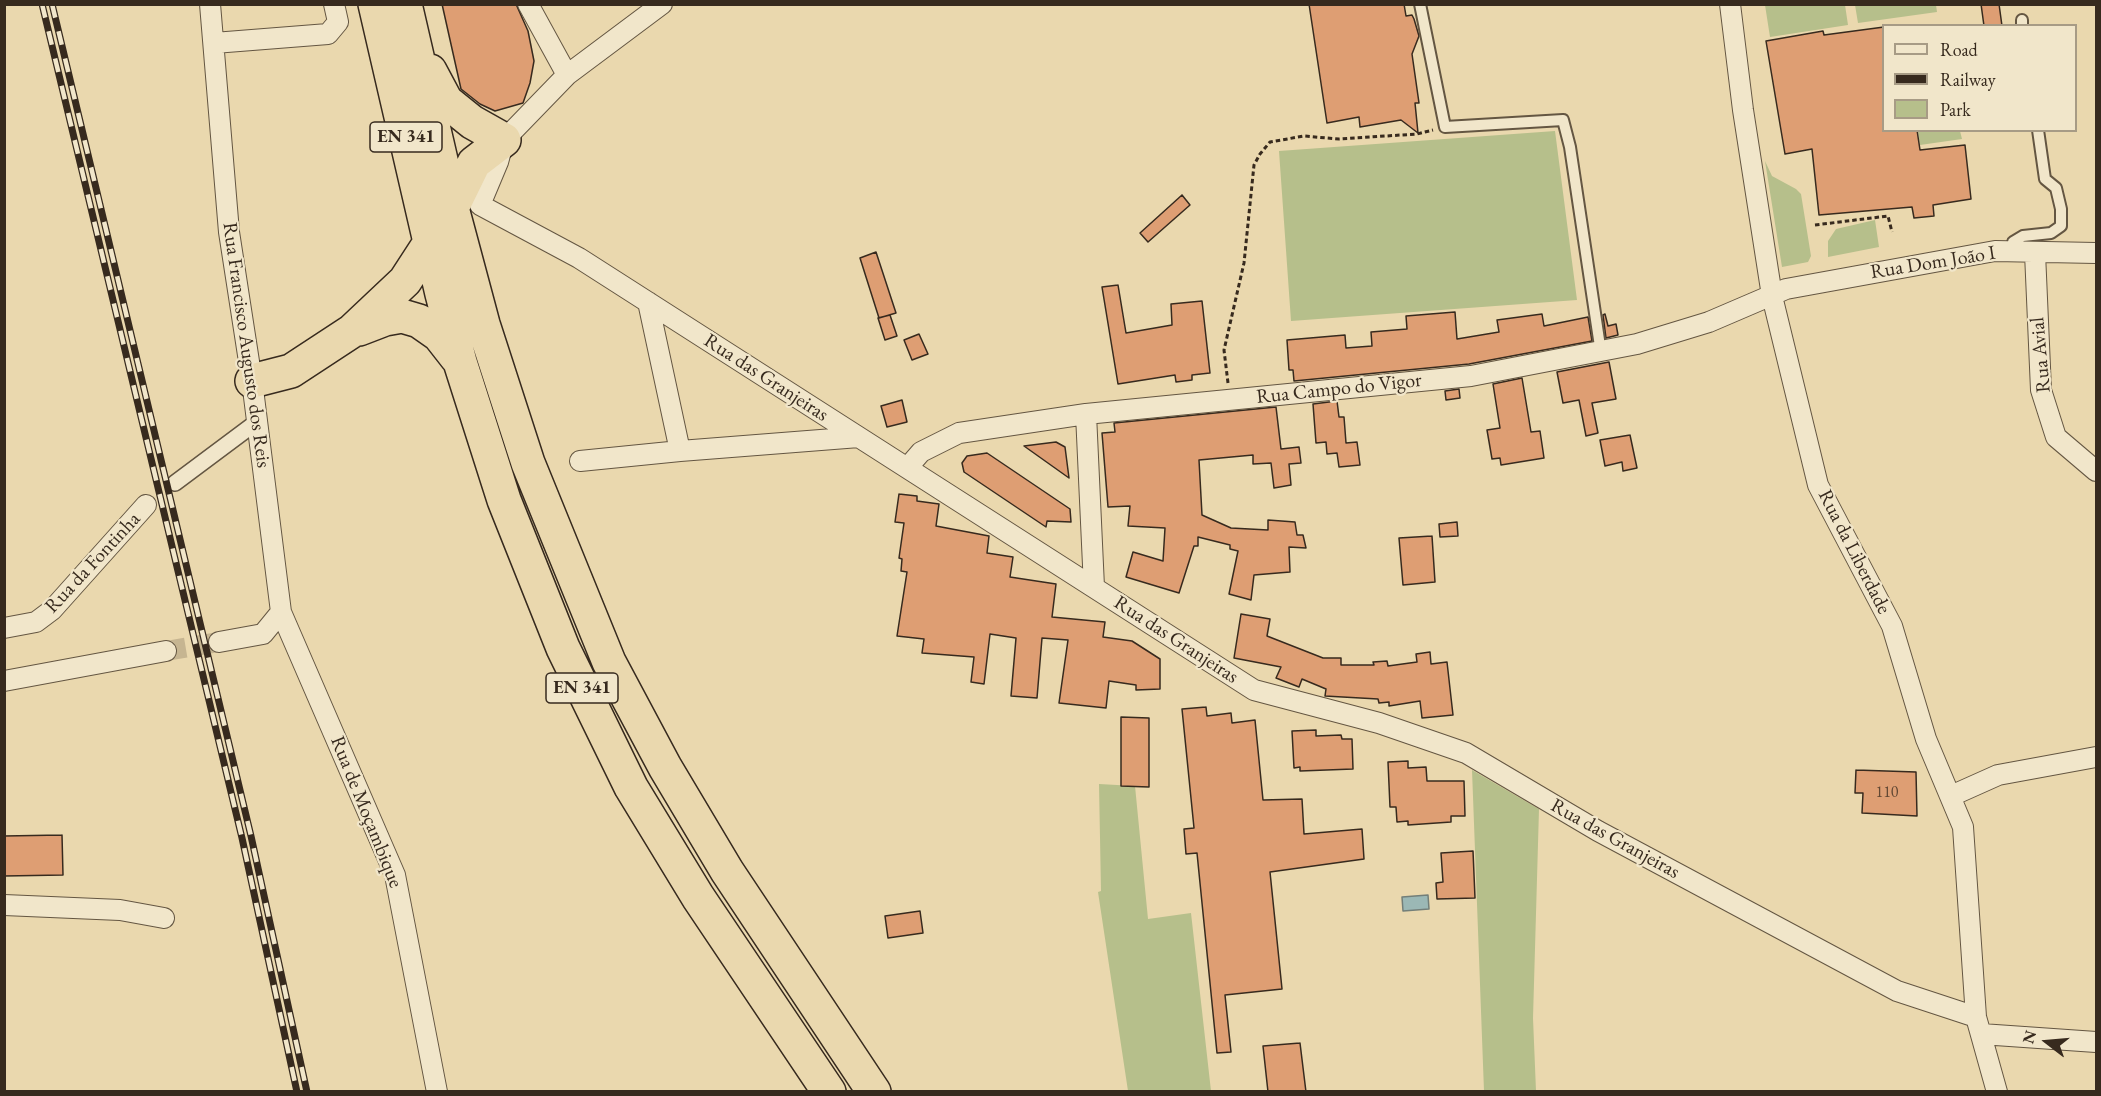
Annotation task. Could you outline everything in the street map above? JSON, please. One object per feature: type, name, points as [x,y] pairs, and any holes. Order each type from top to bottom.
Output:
[{"type":"highway","name":"EN 341","points":[[375,4],[460,362],[504,500],[563,648],[631,787],[698,897],[829,1092]]},
{"type":"highway","name":"EN 341","points":[[405,4],[452,208],[483,324],[528,463],[609,662],[665,767],[727,871],[874,1092]]},
{"type":"highway","points":[[415,43],[446,101],[472,122],[504,140],[474,163],[452,208]]},
{"type":"highway","points":[[252,381],[291,371],[352,331],[405,281],[431,241]]},
{"type":"highway","points":[[352,331],[385,319],[402,316],[419,321],[439,335],[460,362]]},
{"type":"street","name":"Rua Francisco Augusto dos Reis","points":[[210,4],[229,232],[258,421],[281,612]]},
{"type":"street","points":[[214,43],[328,34],[338,22],[334,4]]},
{"type":"street","points":[[528,4],[567,75]]},
{"type":"street","points":[[504,140],[567,75],[662,4]]},
{"type":"street","name":"Rua da Liberdade","points":[[1730,4],[1772,296],[1818,485],[1892,626],[1926,739],[1964,827],[1979,1026],[1997,1092]]},
{"type":"street","name":"Rua das Granjeiras","points":[[504,140],[498,162],[480,205],[579,258],[1254,690],[1379,723],[1466,753],[1598,831],[1897,991],[1979,1026],[2097,1042]]},
{"type":"street","name":"Rua Dom João I","points":[[1772,296],[1786,289],[1891,268],[1995,251],[2097,253]]},
{"type":"street","name":"Rua Avial","points":[[2034,253],[2041,390],[2056,437],[2097,471]]},
{"type":"street","name":"Rua Campo do Vigor","points":[[908,467],[921,452],[959,433],[1086,414],[1471,376],[1601,353],[1709,322],[1772,296]]},
{"type":"street","points":[[648,302],[680,451]]},
{"type":"street","points":[[1086,414],[1094,587]]},
{"type":"street","points":[[175,483],[258,421]]},
{"type":"street","points":[[580,461],[859,437]]},
{"type":"street","name":"Rua da Fontinha","points":[[4,628],[36,622],[52,610],[146,505]]},
{"type":"street","points":[[219,642],[263,634],[281,612]]},
{"type":"street","name":"Rua de Moçambique","points":[[281,612],[395,875],[437,1092]]},
{"type":"street","points":[[4,681],[166,651]]},
{"type":"street","points":[[1951,796],[1998,775],[2097,757]]},
{"type":"street","points":[[4,905],[120,910],[164,918]]},
{"type":"lane","points":[[1420,4],[1445,127],[1563,120],[1570,147],[1601,353]]},
{"type":"lane","points":[[2012,252],[2013,242],[2023,236],[2051,233],[2061,226],[2061,209],[2056,188],[2045,178],[2038,132]]},
{"type":"path","points":[[1230,400],[1224,350],[1244,263],[1254,165],[1270,142],[1304,136],[1340,139],[1417,134],[1445,127]]},
{"type":"path","points":[[1815,225],[1888,216],[1892,232]]},
{"type":"green space","points":[[1765,5],[1845,5],[1848,25],[1770,37]]},
{"type":"green space","points":[[1855,5],[1936,5],[1937,12],[1858,23]]},
{"type":"green space","points":[[1555,131],[1577,300],[1291,321],[1279,151]]},
{"type":"green space","points":[[1918,132],[1960,132],[1962,139],[1920,145]]},
{"type":"green space","points":[[1765,161],[1772,176],[1801,194],[1811,256],[1808,262],[1782,267]]},
{"type":"green space","points":[[1875,220],[1879,247],[1828,257],[1828,241],[1836,229]]},
{"type":"green space","points":[[1472,770],[1539,809],[1533,1018],[1536,1091],[1484,1091]]},
{"type":"green space","points":[[1099,784],[1135,786],[1148,919],[1191,913],[1211,1091],[1128,1091],[1098,892],[1101,891]]},
{"type":"water","points":[[1428,895],[1429,909],[1403,911],[1402,897]]},
{"type":"building","points":[[442,4],[516,4],[528,31],[534,61],[523,103],[495,111],[480,104],[461,89]]},
{"type":"building","points":[[1309,4],[1404,4],[1406,16],[1412,15],[1419,36],[1412,54],[1419,103],[1415,103],[1418,133],[1401,120],[1360,127],[1359,117],[1327,123]]},
{"type":"building","points":[[1981,4],[1999,4],[2002,24],[1984,24]]},
{"type":"building","points":[[1882,27],[1882,132],[1917,132],[1920,150],[1965,145],[1971,199],[1933,205],[1934,216],[1914,218],[1912,207],[1819,215],[1812,149],[1785,154],[1766,41],[1823,31],[1824,35]]},
{"type":"building","points":[[1182,195],[1190,205],[1148,242],[1140,233]]},
{"type":"building","points":[[876,252],[896,313],[879,318],[860,258]]},
{"type":"building","points":[[1118,285],[1126,333],[1172,325],[1171,304],[1202,301],[1210,373],[1192,375],[1192,380],[1176,382],[1175,375],[1118,384],[1102,287]]},
{"type":"building","points":[[1455,312],[1457,339],[1499,332],[1497,320],[1542,314],[1544,326],[1588,317],[1592,341],[1469,364],[1294,381],[1293,370],[1289,370],[1287,340],[1345,335],[1346,348],[1372,346],[1371,332],[1407,329],[1406,316]]},
{"type":"building","points":[[1605,314],[1608,326],[1616,324],[1618,335],[1606,338],[1603,315]]},
{"type":"building","points":[[890,315],[897,336],[885,340],[878,318]]},
{"type":"building","points":[[919,334],[928,354],[912,360],[904,340]]},
{"type":"building","points":[[1609,362],[1616,399],[1592,403],[1598,433],[1586,436],[1579,400],[1563,403],[1557,372]]},
{"type":"building","points":[[1522,378],[1531,432],[1540,431],[1544,458],[1501,465],[1500,458],[1492,459],[1487,430],[1500,428],[1493,384]]},
{"type":"building","points":[[1459,389],[1460,398],[1446,400],[1445,391]]},
{"type":"building","points":[[902,400],[907,422],[887,427],[881,406]]},
{"type":"building","points":[[1337,401],[1339,417],[1344,417],[1346,443],[1357,442],[1360,465],[1339,467],[1337,453],[1327,454],[1326,442],[1316,443],[1313,404]]},
{"type":"building","points":[[1276,407],[1281,449],[1299,447],[1301,463],[1289,464],[1291,485],[1274,488],[1271,463],[1253,464],[1253,455],[1199,460],[1202,515],[1231,528],[1268,530],[1268,520],[1295,522],[1297,535],[1303,535],[1306,548],[1289,547],[1290,572],[1254,575],[1251,600],[1229,594],[1238,551],[1230,549],[1230,545],[1198,537],[1198,546],[1194,546],[1179,593],[1126,577],[1133,552],[1163,561],[1165,528],[1128,526],[1130,506],[1108,507],[1102,433],[1115,432],[1114,423]]},
{"type":"building","points":[[1630,435],[1637,468],[1623,471],[1622,462],[1605,466],[1600,440]]},
{"type":"building","points":[[1056,442],[1065,447],[1069,478],[1024,446]]},
{"type":"building","points":[[987,453],[1070,509],[1071,522],[1047,521],[1046,527],[964,472],[962,463],[967,456]]},
{"type":"building","points":[[899,494],[917,496],[917,501],[939,504],[936,526],[989,536],[987,553],[1013,557],[1010,577],[1056,584],[1052,617],[1105,622],[1103,637],[1132,641],[1160,659],[1160,689],[1136,690],[1136,685],[1109,681],[1106,708],[1059,703],[1068,640],[1042,638],[1037,698],[1011,696],[1016,638],[990,634],[984,684],[971,682],[974,657],[922,653],[924,639],[897,636],[907,572],[901,571],[902,559],[899,558],[904,523],[895,522]]},
{"type":"building","points":[[1457,522],[1458,536],[1440,537],[1439,524]]},
{"type":"building","points":[[1432,536],[1435,582],[1403,585],[1399,538]]},
{"type":"building","points":[[1241,614],[1270,619],[1267,636],[1323,658],[1341,658],[1341,665],[1374,665],[1373,662],[1387,661],[1388,666],[1417,662],[1416,654],[1430,652],[1431,664],[1447,662],[1453,715],[1422,718],[1420,701],[1389,706],[1389,702],[1379,703],[1378,699],[1325,696],[1326,689],[1302,679],[1299,687],[1276,678],[1281,667],[1234,658]]},
{"type":"building","points":[[1206,707],[1207,716],[1231,713],[1232,723],[1255,720],[1263,800],[1302,799],[1304,834],[1362,829],[1364,859],[1270,872],[1282,989],[1225,995],[1231,1052],[1217,1053],[1197,853],[1186,854],[1184,829],[1194,828],[1182,709]]},
{"type":"building","points":[[1121,717],[1149,718],[1149,787],[1121,786]]},
{"type":"building","points":[[1316,730],[1316,736],[1341,735],[1342,739],[1352,739],[1353,769],[1300,771],[1300,767],[1294,768],[1292,731]]},
{"type":"building","points":[[1408,761],[1408,768],[1426,767],[1427,781],[1464,781],[1465,816],[1451,816],[1451,822],[1408,825],[1408,821],[1397,822],[1396,807],[1390,807],[1388,762]]},
{"type":"building","points":[[1856,770],[1916,772],[1917,816],[1862,813],[1863,793],[1855,793]]},
{"type":"building","points":[[62,835],[63,875],[4,876],[4,836]]},
{"type":"building","points":[[1473,851],[1475,898],[1437,899],[1436,883],[1443,882],[1441,853]]},
{"type":"building","points":[[920,911],[923,933],[888,938],[885,916]]},
{"type":"building","points":[[1300,1043],[1306,1092],[1268,1092],[1263,1046]]},
{"type":"tunnel","points":[[166,651],[219,642]]},
{"type":"railway","points":[[42,4],[242,838],[297,1092]]},
{"type":"railway","points":[[52,4],[251,836],[307,1092]]}]
